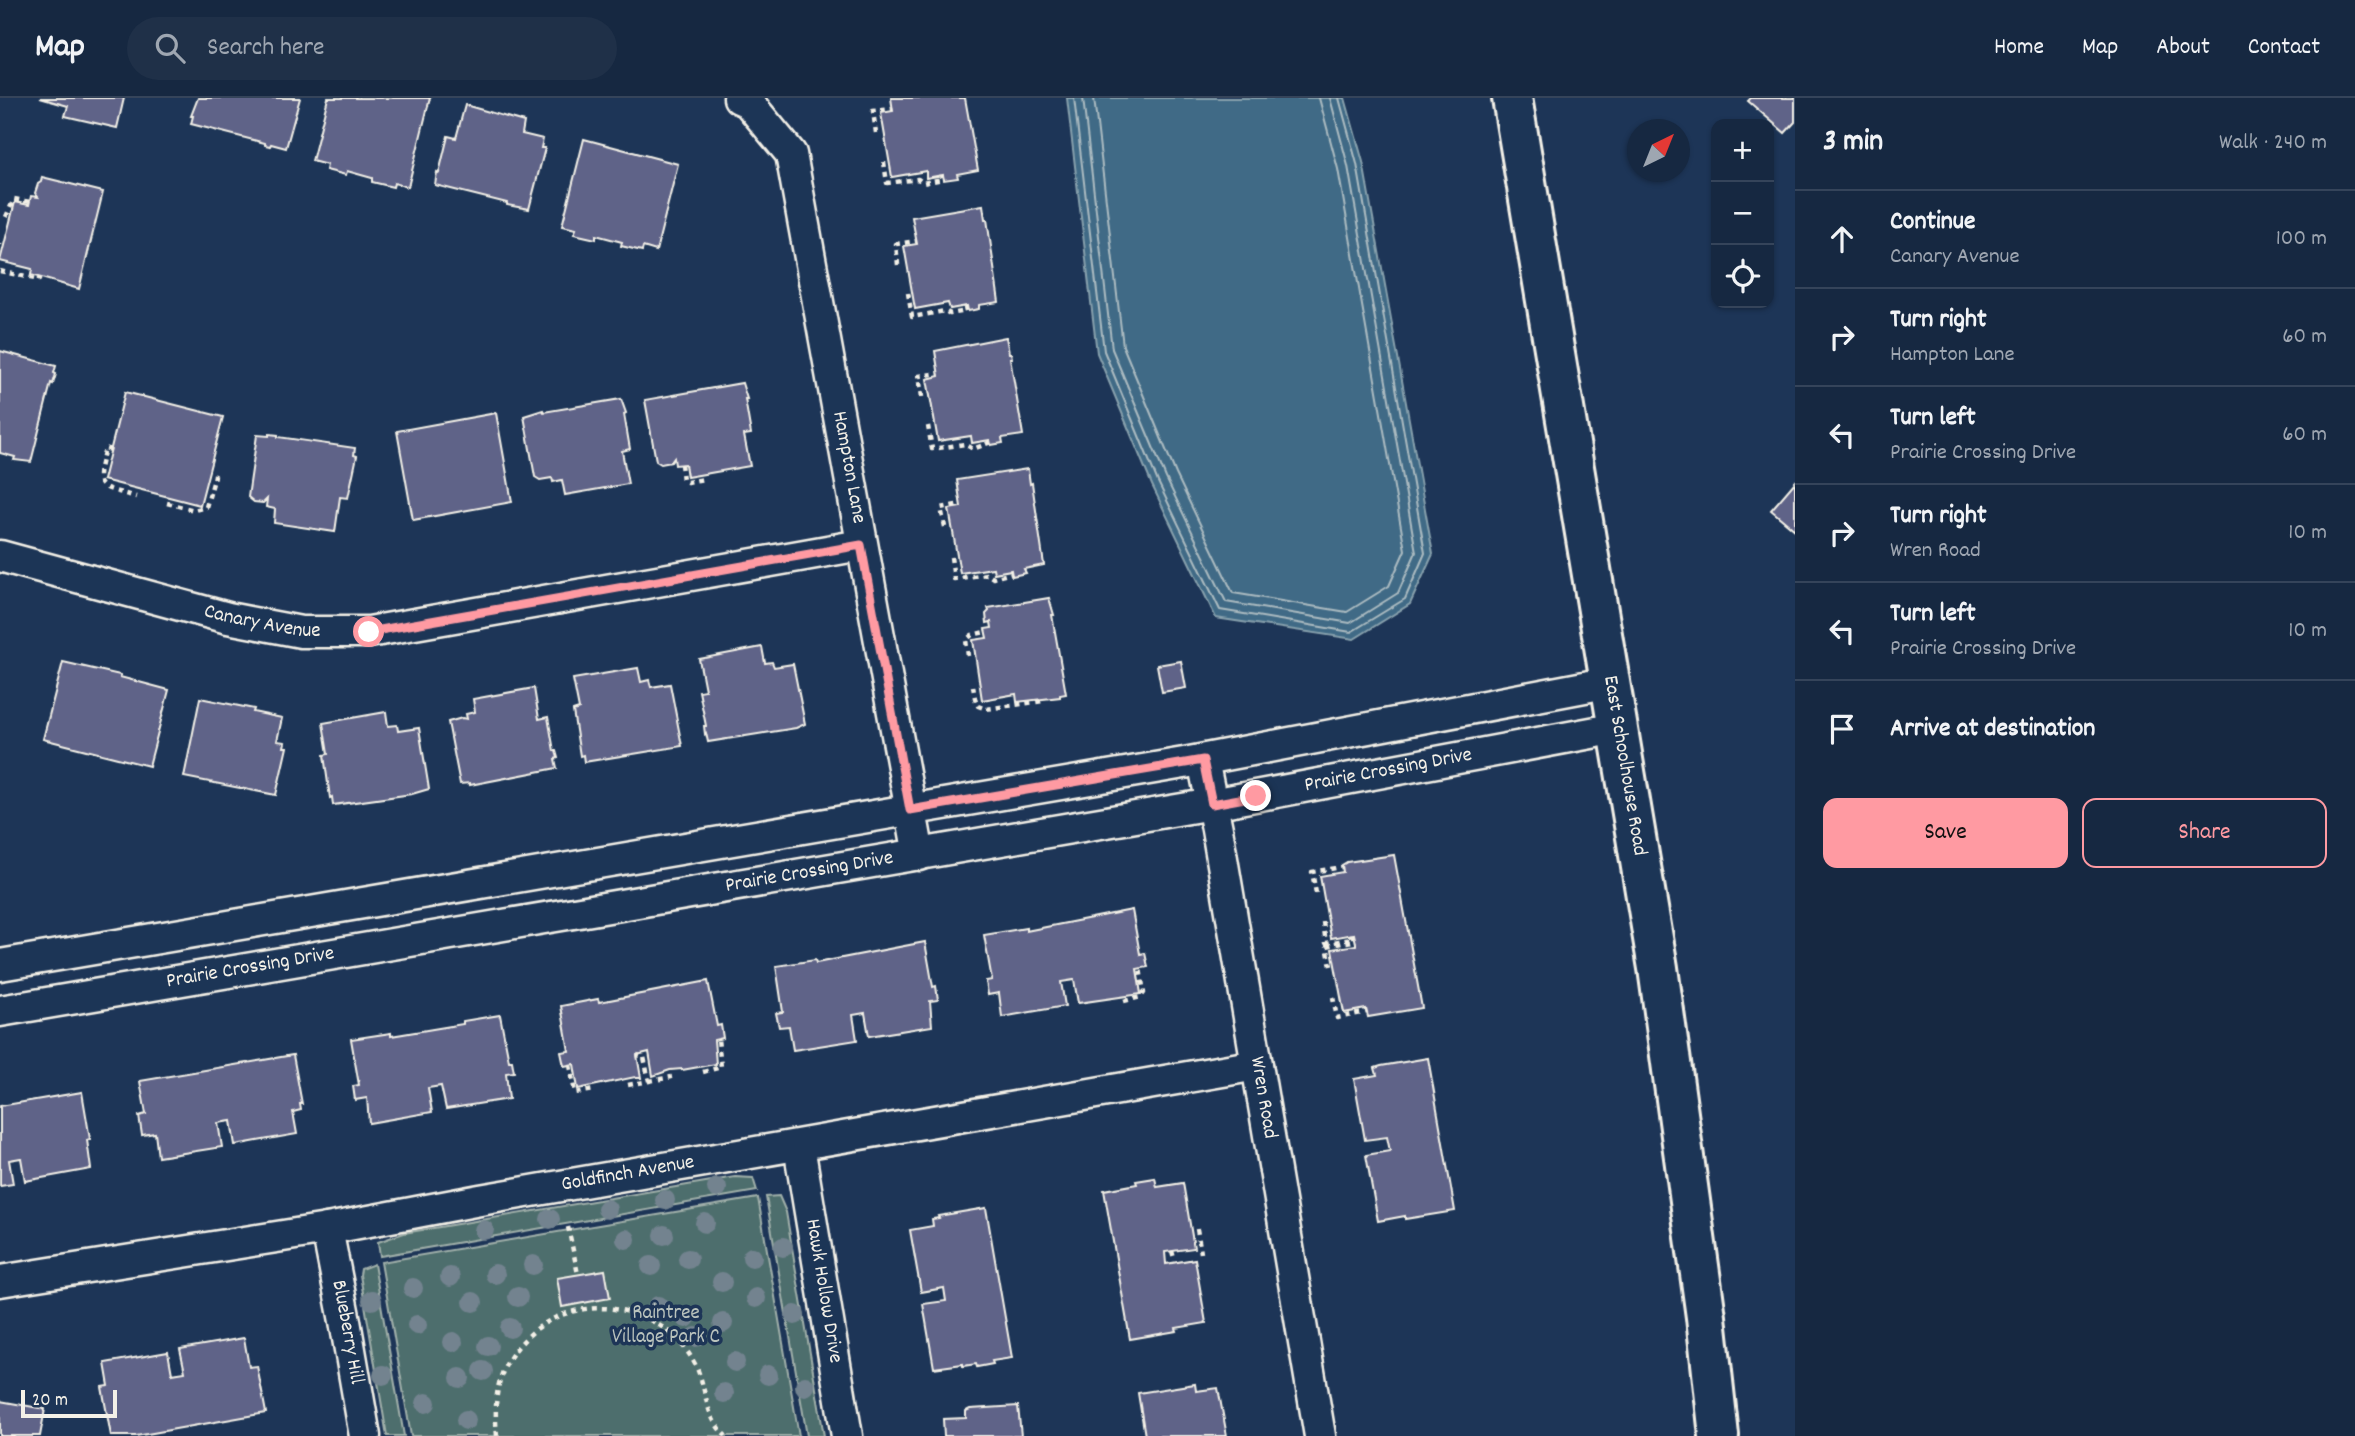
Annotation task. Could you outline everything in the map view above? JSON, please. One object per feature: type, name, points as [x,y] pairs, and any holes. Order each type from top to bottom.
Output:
[{"type":"main road","name":"East Schoolhouse Road","points":[[1512,98],[1658,968],[1706,1317],[1719,1436]]},
{"type":"street","name":"Hampton Lane","points":[[739,98],[748,102],[791,154],[919,855]]},
{"type":"street","name":"Canary Avenue","points":[[0,556],[228,618],[301,632],[369,632],[861,545]]},
{"type":"street","points":[[0,965],[1203,760],[1611,682]]},
{"type":"street","name":"Prairie Crossing Drive","points":[[0,1012],[1212,804],[1618,728]]},
{"type":"street","name":"Wren Road","points":[[1203,760],[1321,1436]]},
{"type":"street","name":"Goldfinch Avenue","points":[[0,1281],[327,1229],[1256,1065]]},
{"type":"street","name":"Hawk Hollow Drive","points":[[799,1146],[847,1436]]},
{"type":"street","name":"Blueberry Hill","points":[[327,1229],[365,1436]]},
{"type":"path","points":[[876,133],[873,111],[893,109]]},
{"type":"path","points":[[884,162],[887,183],[918,178],[923,183],[942,179],[942,176]]},
{"type":"path","points":[[6,217],[14,199],[30,202]]},
{"type":"path","points":[[898,265],[895,244],[916,241]]},
{"type":"path","points":[[0,271],[38,280],[39,278]]},
{"type":"path","points":[[908,293],[912,317],[946,311],[950,314],[966,311],[965,307]]},
{"type":"path","points":[[922,397],[919,376],[939,373]]},
{"type":"path","points":[[928,426],[932,449],[965,444],[973,449],[991,442]]},
{"type":"path","points":[[111,450],[105,448],[97,477],[99,482],[102,487],[135,497]]},
{"type":"path","points":[[681,464],[683,480],[687,482],[704,479]]},
{"type":"path","points":[[167,503],[194,510],[206,507],[215,476],[208,475]]},
{"type":"path","points":[[945,527],[941,508],[961,504]]},
{"type":"path","points":[[951,556],[954,579],[987,574],[993,578],[1012,573]]},
{"type":"path","points":[[968,656],[966,640],[972,635],[985,632]]},
{"type":"path","points":[[974,686],[978,706],[986,709],[1043,701],[1042,698]]},
{"type":"path","points":[[1316,892],[1312,872],[1342,867]]},
{"type":"path","points":[[1323,922],[1326,943],[1352,939],[1351,936],[1354,936]]},
{"type":"path","points":[[1331,966],[1326,946],[1352,941],[1353,944],[1356,943]]},
{"type":"path","points":[[1124,1001],[1142,997],[1144,993],[1140,968]]},
{"type":"path","points":[[1334,997],[1337,1018],[1367,1012]]},
{"type":"path","points":[[703,1072],[721,1067],[718,1039]]},
{"type":"path","points":[[637,1055],[647,1056],[649,1081]]},
{"type":"path","points":[[570,1065],[575,1093],[595,1090]]},
{"type":"path","points":[[628,1085],[671,1077]]},
{"type":"path","points":[[568,1227],[578,1275]]},
{"type":"path","points":[[1198,1229],[1201,1253]]},
{"type":"path","points":[[1172,1251],[1174,1258]]},
{"type":"path","points":[[497,1436],[494,1418],[501,1375],[524,1339],[560,1316],[581,1309],[603,1308],[625,1310],[646,1317],[665,1329],[681,1344],[694,1362],[703,1382],[711,1417],[726,1436]]},
{"type":"green space","points":[[735,1177],[753,1178],[757,1191],[380,1256],[378,1242],[404,1233]]},
{"type":"green space","points":[[779,1196],[786,1212],[824,1436],[807,1436],[766,1197]]},
{"type":"green space","name":"Raintree Village Park C","points":[[758,1198],[799,1436],[411,1436],[381,1262]]},
{"type":"green space","points":[[374,1264],[404,1436],[387,1436],[360,1275],[361,1269]]},
{"type":"water","points":[[1067,98],[1345,98],[1363,162],[1433,554],[1410,604],[1354,639],[1216,618],[1152,485],[1097,353]]},
{"type":"building","points":[[40,98],[124,98],[117,128],[65,116],[68,106]]},
{"type":"building","points":[[198,98],[300,98],[286,148],[265,145],[191,124]]},
{"type":"building","points":[[328,98],[430,98],[408,187],[372,182],[372,178],[347,171],[346,175],[326,170],[327,165],[312,161]]},
{"type":"building","points":[[891,98],[965,98],[978,170],[944,180],[943,175],[926,178],[926,171],[892,177],[881,113],[893,111]]},
{"type":"building","points":[[1751,98],[1795,98],[1795,122],[1785,133],[1774,123],[1774,119],[1769,119],[1748,101]]},
{"type":"building","points":[[465,105],[524,122],[522,134],[543,139],[541,148],[545,148],[529,209],[435,185],[448,136],[456,138]]},
{"type":"building","points":[[584,139],[678,164],[656,251],[643,247],[642,251],[621,246],[622,242],[596,235],[596,239],[574,234],[576,229],[562,226]]},
{"type":"building","points":[[42,177],[103,192],[79,289],[31,275],[32,269],[0,261],[15,202],[29,205],[31,196],[38,197],[35,193]]},
{"type":"building","points":[[983,205],[999,302],[979,305],[979,309],[968,311],[967,306],[950,309],[948,303],[915,309],[904,246],[917,244],[912,217]]},
{"type":"building","points":[[1006,337],[1012,358],[1023,435],[1002,438],[1003,443],[991,445],[990,440],[972,443],[971,436],[938,441],[927,379],[939,376],[935,351]]},
{"type":"building","points":[[0,351],[56,366],[31,462],[14,460],[15,457],[0,453]]},
{"type":"building","points":[[742,383],[747,399],[751,434],[744,435],[750,466],[687,477],[685,464],[675,465],[674,458],[671,462],[661,464],[656,461],[645,400]]},
{"type":"building","points":[[125,392],[223,417],[200,505],[103,480]]},
{"type":"building","points":[[621,399],[626,413],[630,449],[622,451],[628,484],[565,495],[562,480],[553,482],[552,478],[540,480],[535,477],[524,416],[543,410],[544,412]]},
{"type":"building","points":[[496,413],[512,502],[413,520],[397,431]]},
{"type":"building","points":[[269,434],[355,448],[354,455],[357,456],[348,498],[340,497],[335,532],[274,523],[275,509],[266,507],[267,499],[263,503],[254,502],[248,497],[257,435]]},
{"type":"building","points":[[1028,469],[1044,565],[1024,569],[1026,573],[1012,576],[1011,570],[994,573],[993,568],[960,573],[949,509],[961,507],[957,480]]},
{"type":"building","points":[[1795,482],[1795,530],[1771,510]]},
{"type":"building","points":[[1049,598],[1066,694],[1017,702],[1016,694],[982,700],[973,640],[987,638],[985,629],[992,628],[991,622],[987,623],[988,608]]},
{"type":"building","points":[[762,647],[765,663],[772,662],[774,667],[793,664],[805,724],[796,728],[708,742],[699,691],[705,690],[699,659]]},
{"type":"building","points":[[1181,661],[1186,688],[1162,692],[1157,665]]},
{"type":"building","points":[[63,662],[169,690],[149,766],[43,739]]},
{"type":"building","points":[[638,668],[641,682],[649,680],[651,687],[670,684],[682,746],[584,762],[583,755],[580,756],[573,711],[579,709],[573,679]]},
{"type":"building","points":[[534,688],[539,719],[548,717],[554,751],[558,758],[555,759],[557,768],[470,785],[460,784],[448,722],[467,719],[466,714],[475,712],[473,699]]},
{"type":"building","points":[[200,698],[254,709],[253,712],[282,718],[277,741],[285,742],[284,747],[287,747],[276,795],[184,777]]},
{"type":"building","points":[[386,712],[388,726],[397,725],[398,731],[419,728],[429,789],[412,794],[333,805],[324,755],[328,754],[323,723]]},
{"type":"building","points":[[1394,855],[1422,1008],[1368,1017],[1366,1009],[1344,1013],[1332,949],[1356,943],[1354,934],[1331,938],[1320,876],[1343,872],[1342,865],[1347,862]]},
{"type":"building","points":[[1132,910],[1140,954],[1145,953],[1148,967],[1137,969],[1141,994],[1078,1003],[1074,980],[1061,982],[1065,1006],[1002,1017],[999,993],[988,995],[986,981],[992,980],[984,935],[1026,928],[1026,931]]},
{"type":"building","points":[[925,942],[938,1000],[930,1001],[932,1026],[869,1036],[865,1013],[853,1015],[857,1040],[793,1050],[789,1026],[779,1027],[776,1013],[783,1012],[776,966],[815,960],[816,963]]},
{"type":"building","points":[[708,981],[717,1026],[721,1025],[723,1038],[714,1040],[716,1064],[670,1070],[653,1076],[649,1052],[637,1055],[641,1078],[578,1089],[574,1064],[564,1066],[561,1052],[569,1051],[561,1006],[598,999],[599,1002]]},
{"type":"building","points":[[500,1015],[509,1061],[512,1061],[514,1072],[506,1073],[509,1099],[446,1109],[441,1086],[428,1088],[432,1112],[369,1123],[367,1098],[355,1100],[353,1086],[359,1085],[351,1039],[391,1033],[391,1036]]},
{"type":"building","points":[[293,1055],[302,1104],[301,1110],[293,1112],[297,1134],[235,1145],[231,1121],[218,1123],[222,1147],[158,1157],[155,1133],[142,1135],[139,1116],[146,1114],[140,1081]]},
{"type":"building","points":[[1428,1058],[1455,1211],[1378,1221],[1366,1155],[1390,1151],[1387,1137],[1365,1140],[1354,1079],[1377,1075],[1375,1068],[1381,1066]]},
{"type":"building","points":[[82,1092],[90,1139],[87,1140],[91,1169],[25,1181],[21,1158],[9,1160],[13,1184],[0,1186],[0,1106]]},
{"type":"building","points":[[1155,1178],[1157,1187],[1183,1183],[1194,1248],[1165,1252],[1166,1264],[1195,1259],[1206,1323],[1130,1339],[1104,1190]]},
{"type":"building","points":[[986,1208],[1012,1358],[977,1367],[976,1364],[963,1364],[934,1368],[923,1304],[946,1301],[944,1288],[921,1292],[910,1230],[933,1226],[932,1219],[939,1218],[938,1216]]},
{"type":"building","points":[[605,1270],[610,1298],[562,1307],[557,1278]]},
{"type":"building","points":[[244,1338],[249,1367],[257,1366],[266,1413],[136,1436],[111,1436],[102,1387],[109,1386],[105,1363],[168,1352],[172,1374],[185,1372],[180,1349]]},
{"type":"building","points":[[1195,1384],[1196,1391],[1218,1388],[1227,1436],[1145,1436],[1138,1393]]},
{"type":"building","points":[[0,1401],[45,1409],[40,1436],[0,1436]]},
{"type":"building","points":[[1018,1406],[1021,1436],[944,1436],[943,1419],[966,1418],[966,1411],[970,1409]]},
{"type":"route","points":[[369,632],[861,545],[910,810],[1203,760],[1212,804],[1256,796]]}]
